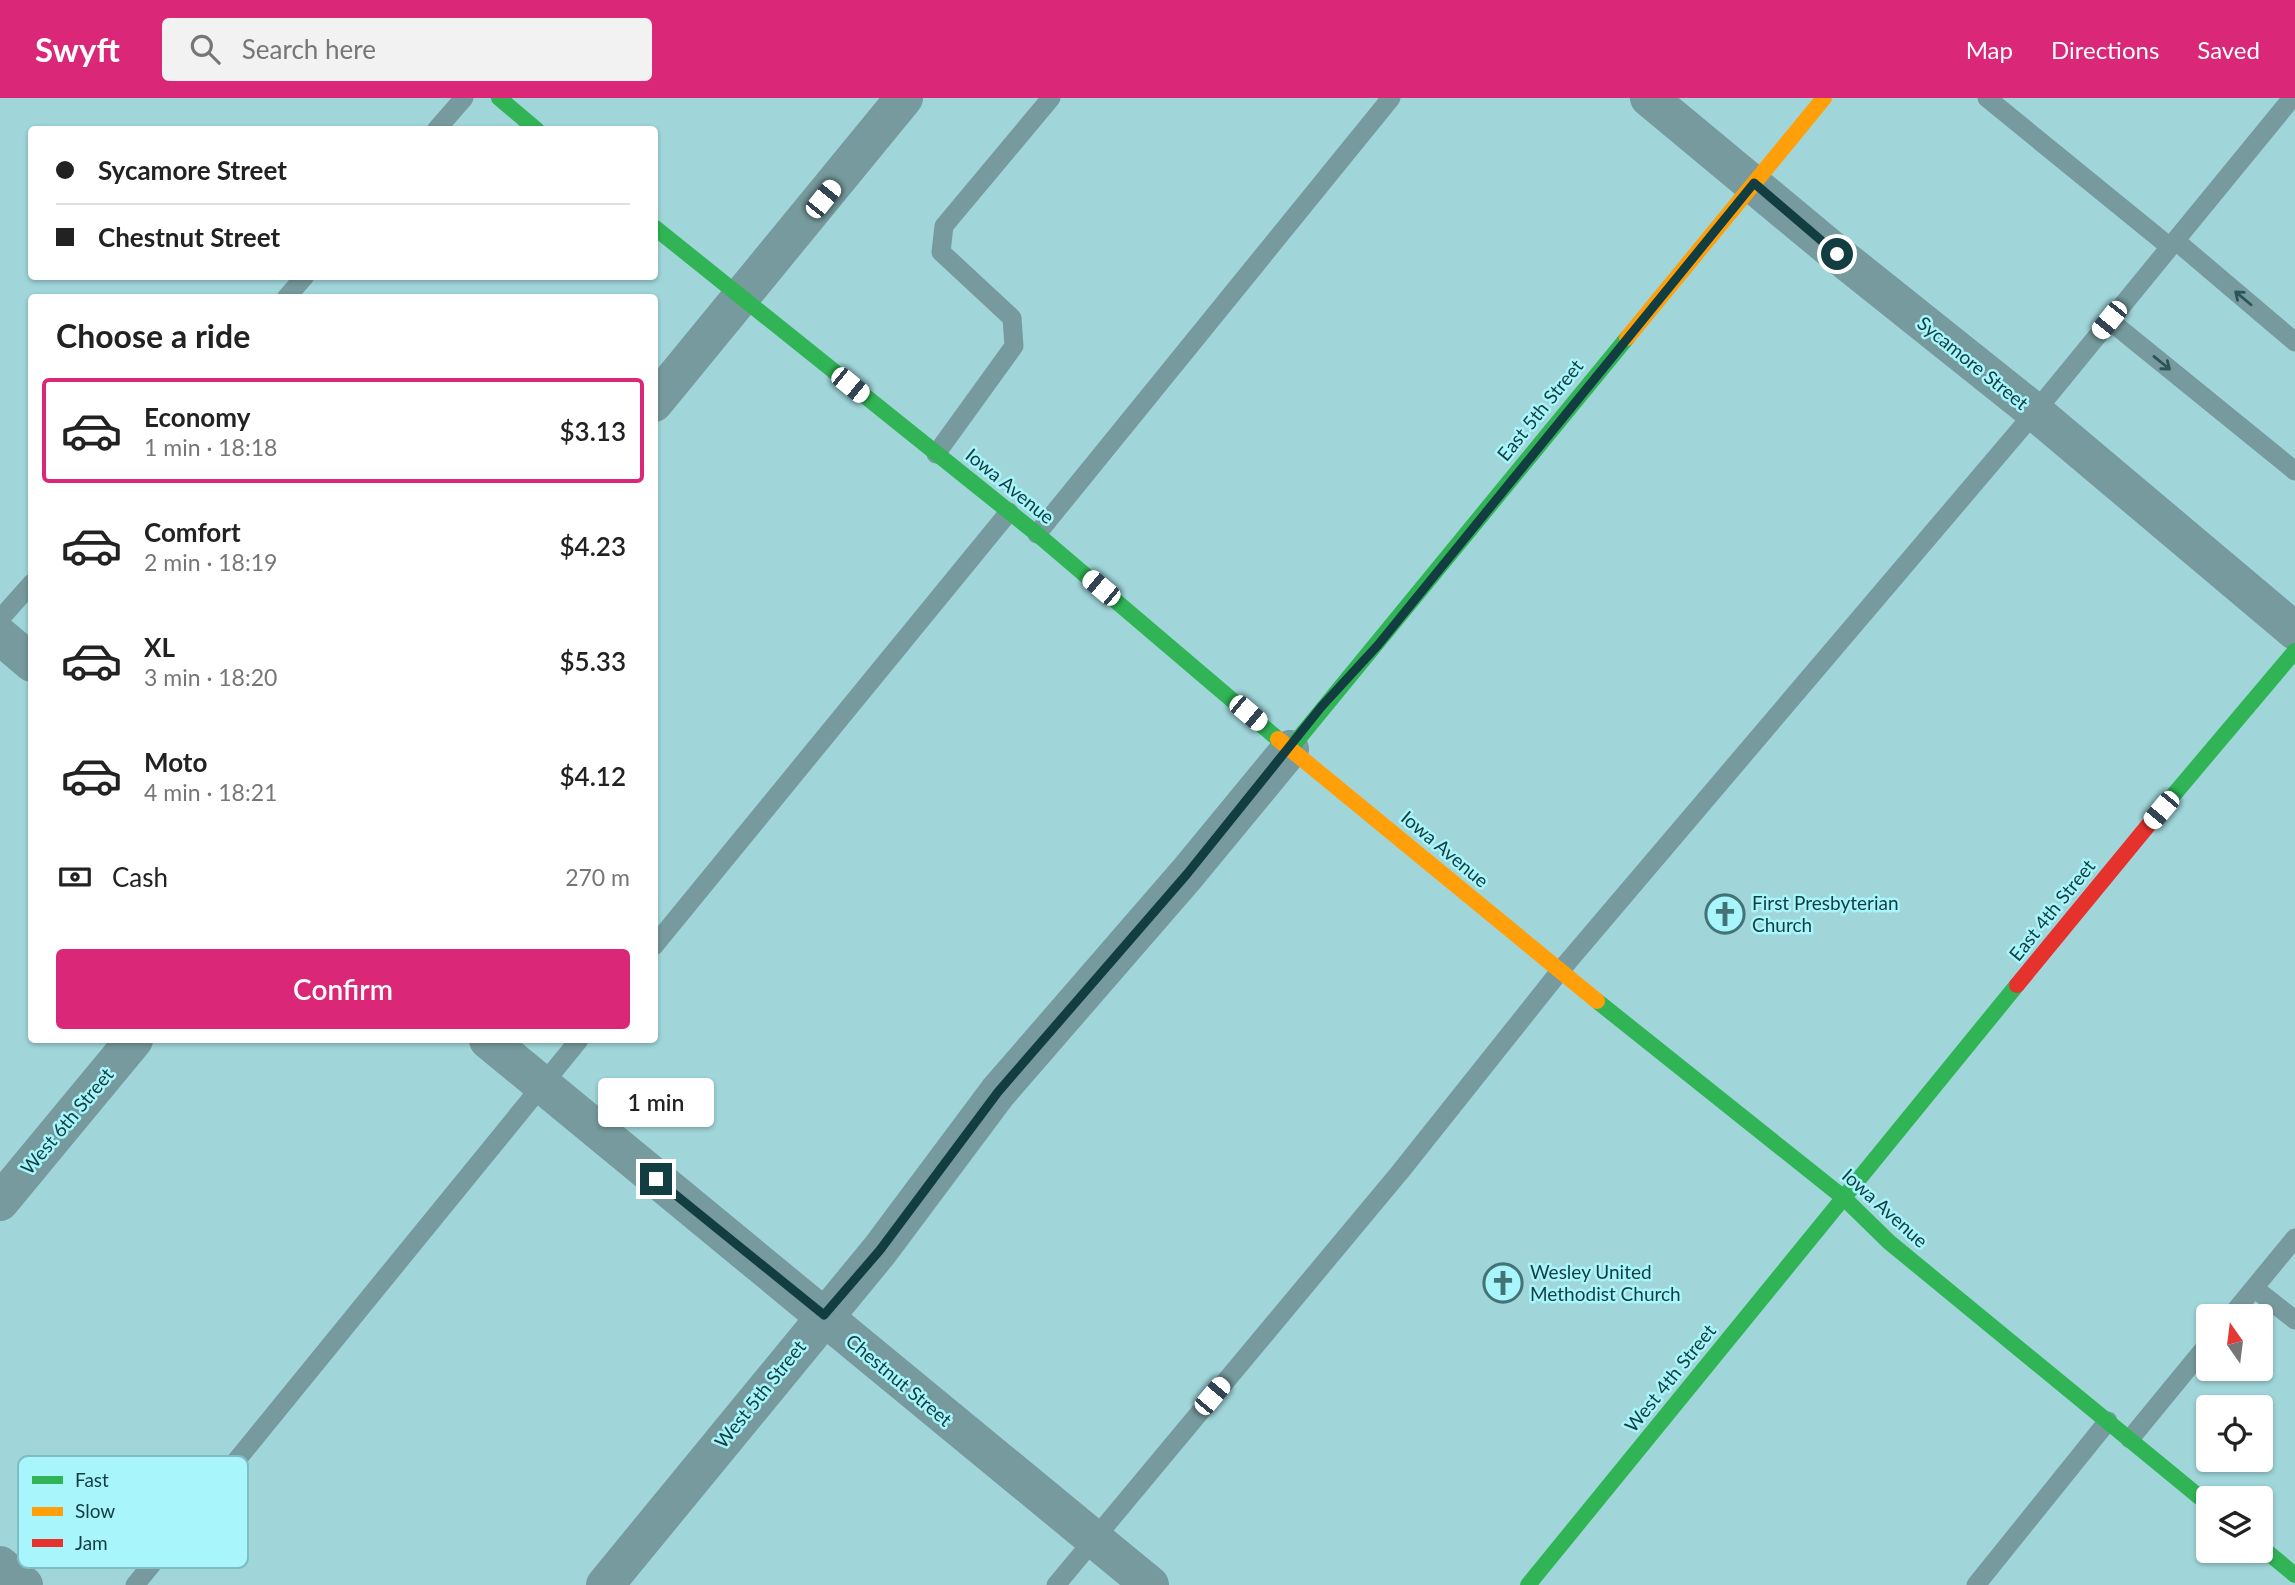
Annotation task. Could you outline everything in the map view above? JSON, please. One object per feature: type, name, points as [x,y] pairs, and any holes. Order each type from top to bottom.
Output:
[{"type":"street","points":[[499,98],[532,126]]},
{"type":"street","points":[[658,398],[742,300],[904,98]]},
{"type":"street","name":"Sycamore Street","points":[[1649,98],[1837,254],[2035,412],[2295,631]]},
{"type":"street","name":"East 5th Street","points":[[1290,749],[1322,706],[1378,645],[1824,98]]},
{"type":"street","name":"Iowa Avenue","points":[[658,230],[1037,534],[1290,749],[1560,971],[1844,1198],[1889,1242],[2196,1494]]},
{"type":"street","points":[[0,636],[28,660]]},
{"type":"street","name":"East 4th Street","points":[[1844,1198],[2128,849],[2295,651]]},
{"type":"street","name":"West 5th Street","points":[[605,1585],[880,1250],[998,1092],[1187,874],[1290,749]]},
{"type":"street","name":"West 6th Street","points":[[0,1202],[132,1043]]},
{"type":"street","name":"Chestnut Street","points":[[492,1043],[1150,1585]]},
{"type":"street","name":"West 4th Street","points":[[1528,1585],[1844,1198]]},
{"type":"street","points":[[2273,1557],[2295,1575]]},
{"type":"street","points":[[0,1565],[24,1585]]},
{"type":"lane","points":[[440,126],[464,98]]},
{"type":"lane","points":[[936,454],[1014,346],[1012,318],[942,252],[944,226],[1051,98]]},
{"type":"lane","points":[[1037,534],[1391,98]]},
{"type":"lane","points":[[1987,98],[2295,342]]},
{"type":"lane","points":[[1056,1585],[1400,1172],[1560,971],[2035,412],[2292,98]]},
{"type":"lane","points":[[289,294],[302,280]]},
{"type":"lane","points":[[2109,320],[2295,471]]},
{"type":"lane","points":[[658,941],[1009,512]]},
{"type":"lane","points":[[0,619],[28,588]]},
{"type":"lane","points":[[240,1456],[576,1043]]},
{"type":"lane","points":[[2241,1304],[2295,1238]]},
{"type":"lane","points":[[2254,1288],[2295,1320]]},
{"type":"lane","points":[[2130,1439],[2196,1359]]},
{"type":"lane","points":[[1976,1585],[2108,1421]]},
{"type":"lane","points":[[135,1585],[149,1568]]},
{"type":"traffic: fast","points":[[499,98],[532,126]]},
{"type":"traffic: fast","points":[[658,230],[1037,534],[1278,739]]},
{"type":"traffic: fast","points":[[1290,749],[1627,338]]},
{"type":"traffic: fast","points":[[2160,811],[2295,651]]},
{"type":"traffic: fast","points":[[1528,1585],[2017,985]]},
{"type":"traffic: fast","points":[[1597,1001],[1844,1198],[1889,1242],[2196,1494]]},
{"type":"traffic: fast","points":[[2273,1557],[2295,1575]]},
{"type":"traffic: slow","points":[[1627,338],[1824,98]]},
{"type":"traffic: slow","points":[[1278,739],[1597,1001]]},
{"type":"traffic: jam","points":[[2017,985],[2160,811]]},
{"type":"place","name":"First Presbyterian Church","points":[[1725,914]]},
{"type":"place","name":"Wesley United Methodist Church","points":[[1503,1283]]},
{"type":"route","points":[[656,1179],[781,1283],[824,1315],[880,1250],[998,1092],[1187,874],[1322,706],[1378,645],[1754,183],[1837,254]]}]
